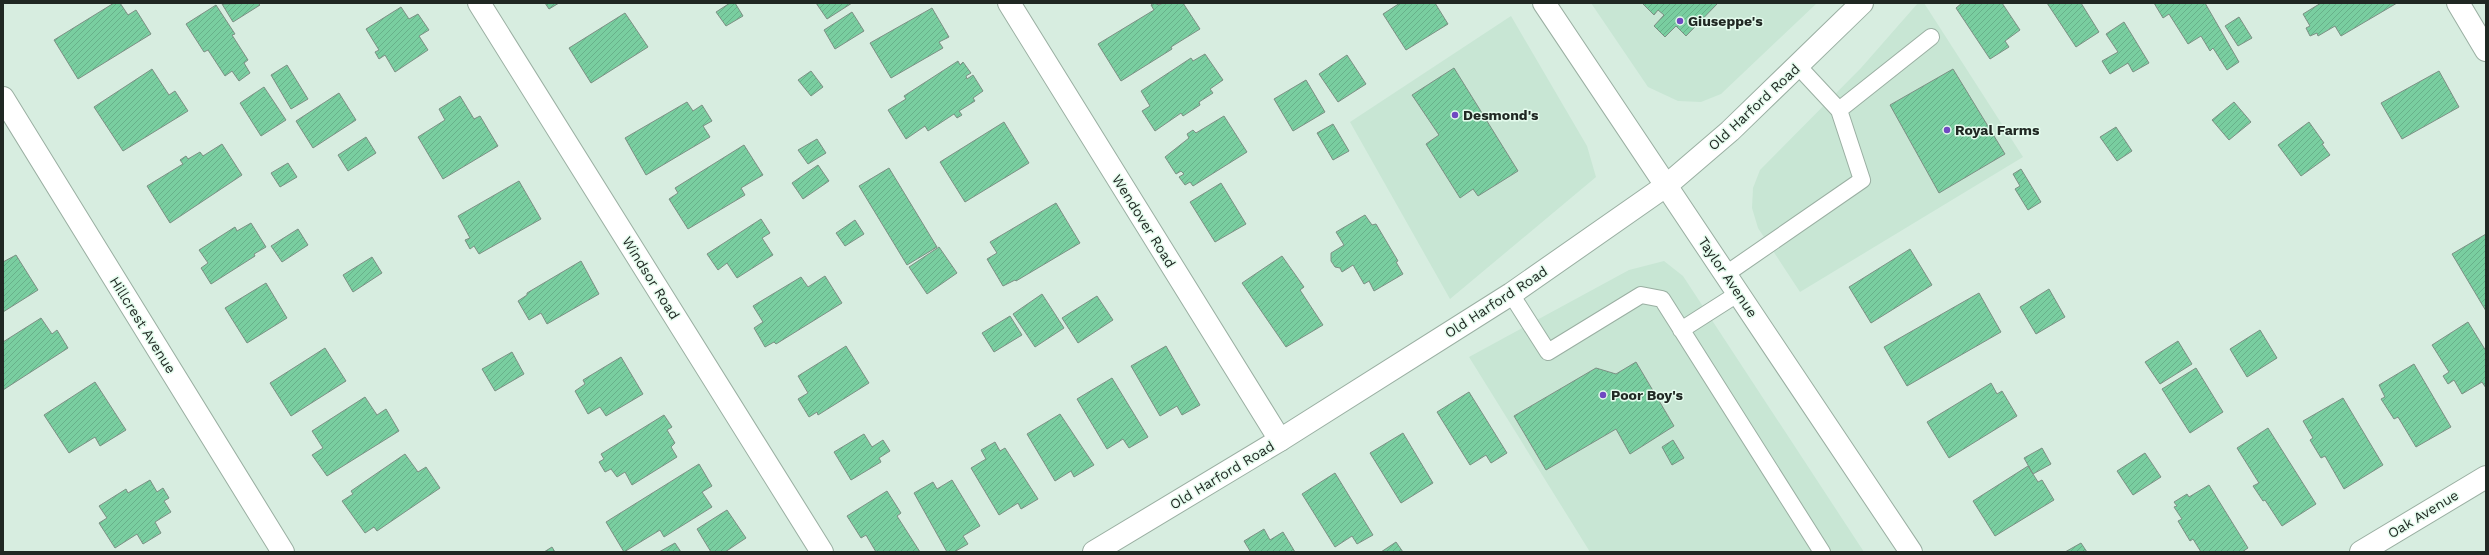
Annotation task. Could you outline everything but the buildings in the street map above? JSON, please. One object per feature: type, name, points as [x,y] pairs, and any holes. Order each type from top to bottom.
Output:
[{"type":"street","name":"Windsor Road","points":[[479,3],[822,552]]},
{"type":"street","name":"Wendover Road","points":[[1009,3],[1280,440]]},
{"type":"street","name":"Taylor Avenue","points":[[1544,3],[1911,552]]},
{"type":"street","name":"Old Harford Road","points":[[1094,552],[1280,440],[1511,294],[1667,185],[1730,131],[1862,3]]},
{"type":"street","points":[[2458,3],[2486,50]]},
{"type":"street","name":"Hillcrest Avenue","points":[[3,98],[283,552]]},
{"type":"street","name":"Oak Avenue","points":[[2361,552],[2486,477]]},
{"type":"lane","points":[[1839,110],[1931,37]]},
{"type":"lane","points":[[1726,274],[1862,180],[1839,110],[1798,66]]},
{"type":"lane","points":[[1681,330],[1739,293]]},
{"type":"lane","points":[[1511,294],[1548,352],[1641,295],[1662,299],[1822,552]]},
{"type":"shaded area","points":[[1591,3],[1817,3],[1721,94],[1701,102],[1678,101],[1648,87]]},
{"type":"shaded area","points":[[1918,3],[1924,3],[2023,157],[1800,292],[1758,228],[1752,208],[1753,188],[1760,170],[1861,68]]},
{"type":"shaded area","points":[[1511,16],[1587,146],[1596,177],[1450,299],[1350,122]]},
{"type":"shaded area","points":[[1664,261],[1683,276],[1864,552],[1590,552],[1469,357],[1629,270]]},
{"type":"place","name":"Giuseppe's","points":[[1680,21]]},
{"type":"place","name":"Desmond's","points":[[1455,115]]},
{"type":"place","name":"Royal Farms","points":[[1947,130]]},
{"type":"place","name":"Poor Boy's","points":[[1603,395]]}]
